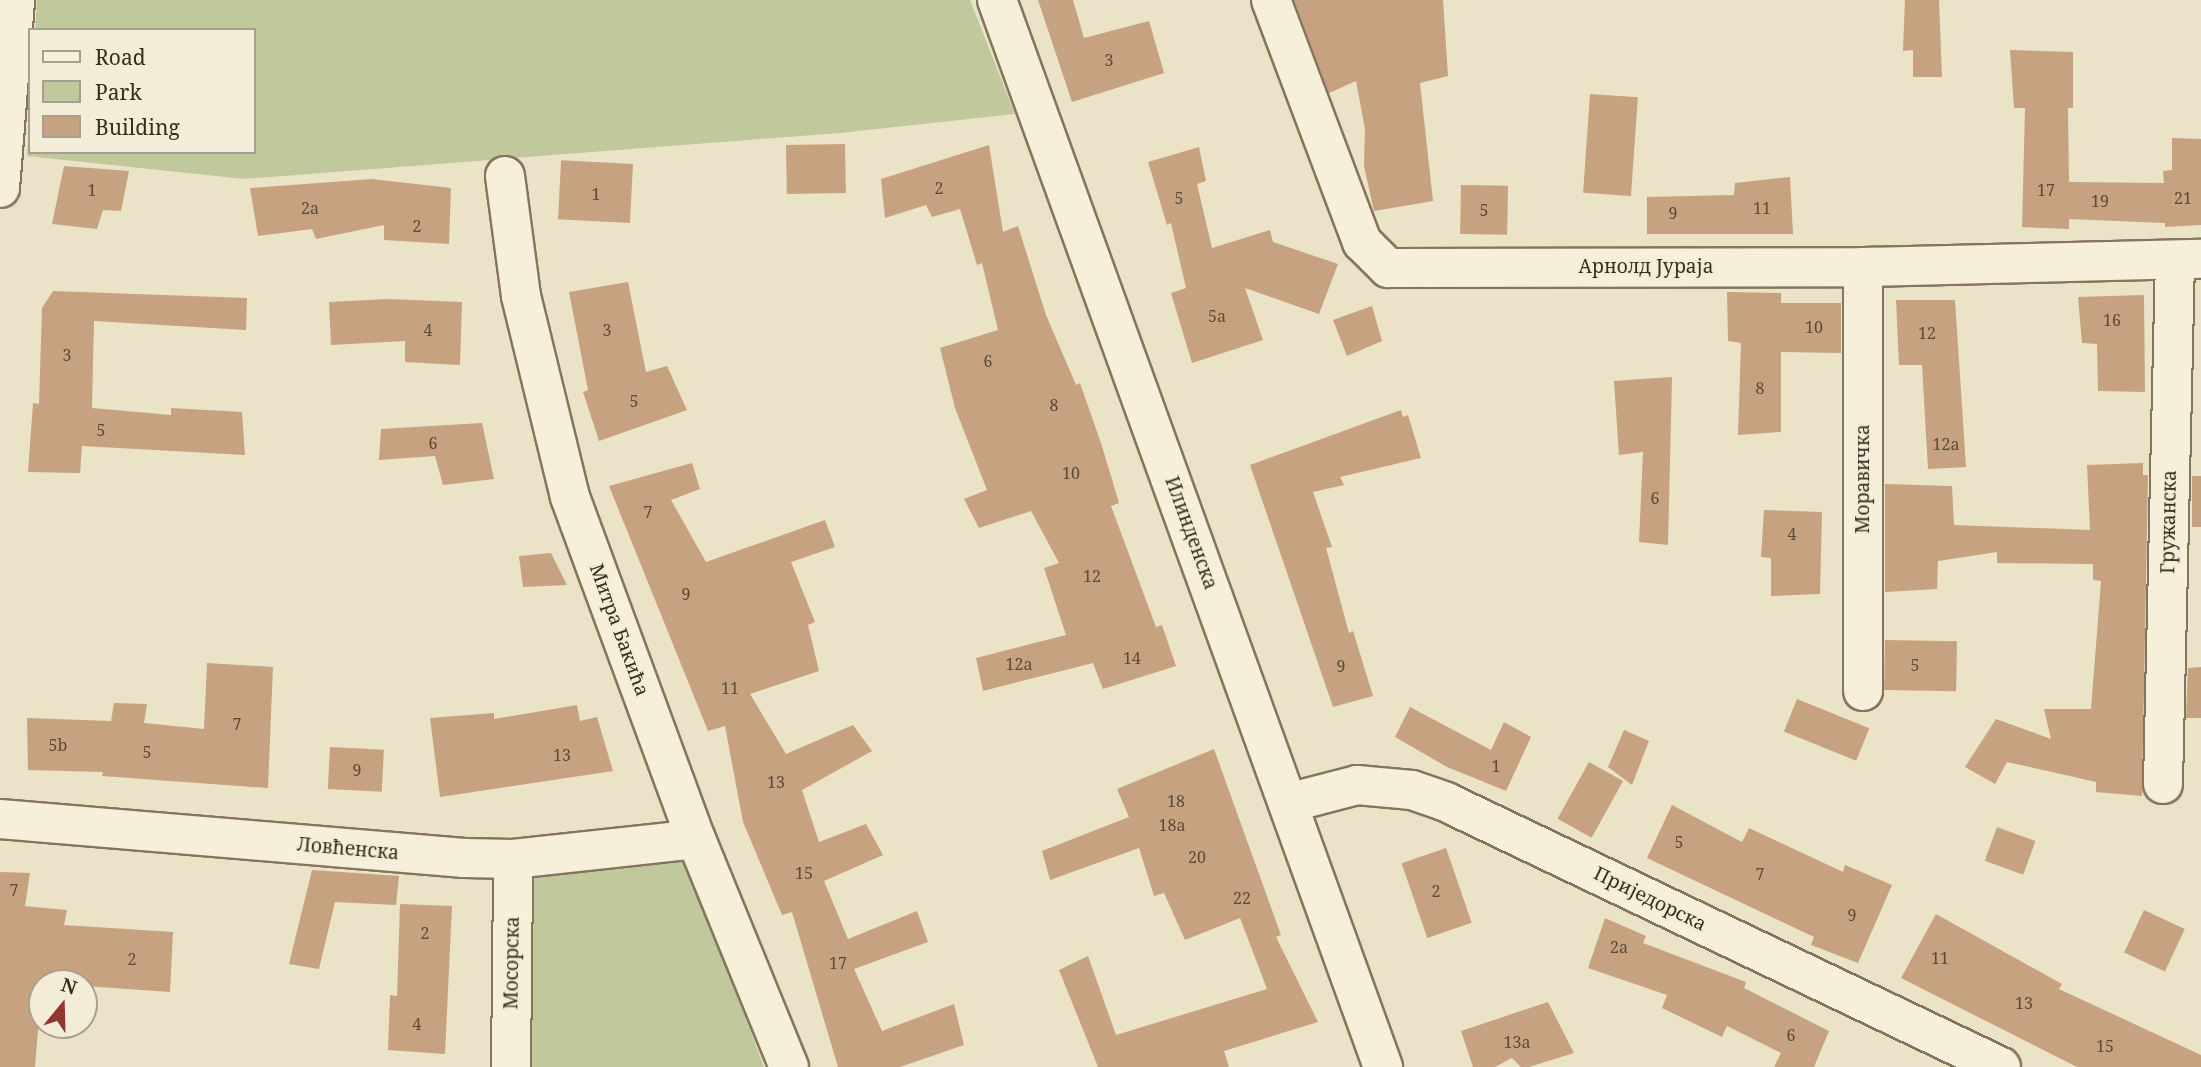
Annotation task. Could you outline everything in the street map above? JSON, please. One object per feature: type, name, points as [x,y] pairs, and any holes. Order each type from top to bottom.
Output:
[{"type":"street","points":[[0,188],[15,0]]},
{"type":"street","name":"Илинденска","points":[[997,0],[1382,1067]]},
{"type":"street","name":"Арнолд Јураја","points":[[1271,0],[1362,242],[1388,268],[1863,267],[2188,260]]},
{"type":"street","name":"Митра Бакића","points":[[505,176],[521,296],[570,497],[696,839],[789,1067]]},
{"type":"street","name":"Гружанска","points":[[2163,784],[2188,260]]},
{"type":"street","name":"Моравичка","points":[[1863,267],[1863,691]]},
{"type":"street","name":"Приједорска","points":[[1288,803],[1357,785],[1412,790],[1446,802],[2001,1067]]},
{"type":"street","name":"Ловћенска","points":[[0,819],[513,859],[696,839]]},
{"type":"street","name":"Мосорска","points":[[511,1067],[513,859]]},
{"type":"green space","points":[[37,0],[970,0],[1015,114],[840,133],[244,179],[27,156],[28,143],[28,154],[256,154],[256,28],[35,28]]},
{"type":"green space","points":[[684,852],[764,1067],[526,1067],[528,876]]},
{"type":"building","points":[[1038,0],[1073,0],[1084,38],[1149,21],[1164,73],[1072,102]]},
{"type":"building","points":[[1294,0],[1443,0],[1448,76],[1420,83],[1433,201],[1374,211],[1364,166],[1365,129],[1356,81],[1329,93]]},
{"type":"building","points":[[1905,0],[1939,0],[1942,77],[1913,77],[1913,50],[1903,51]]},
{"type":"building","points":[[2010,50],[2073,52],[2073,108],[2068,108],[2069,182],[2164,183],[2163,171],[2172,170],[2172,138],[2201,139],[2201,225],[2165,227],[2165,223],[2069,219],[2069,229],[2022,227],[2025,108],[2014,108]]},
{"type":"building","points":[[1590,94],[1638,97],[1631,196],[1583,193]]},
{"type":"building","points":[[845,144],[846,193],[787,194],[786,145]]},
{"type":"building","points":[[989,145],[1003,232],[1018,226],[1046,315],[1076,385],[1080,383],[1102,446],[1119,503],[1111,506],[1156,627],[1162,625],[1176,666],[1103,689],[1093,663],[983,691],[976,658],[1066,635],[1044,568],[1059,563],[1031,511],[979,528],[964,499],[987,490],[955,408],[940,348],[998,330],[982,263],[977,265],[960,209],[932,217],[926,205],[885,218],[881,179]]},
{"type":"building","points":[[1199,147],[1206,181],[1197,184],[1212,248],[1270,230],[1273,242],[1338,264],[1319,314],[1245,288],[1263,340],[1192,363],[1171,293],[1186,288],[1171,223],[1167,225],[1148,162]]},
{"type":"building","points":[[561,160],[633,164],[630,223],[558,219]]},
{"type":"building","points":[[64,166],[129,171],[121,211],[103,210],[97,229],[52,224]]},
{"type":"building","points":[[1790,177],[1793,234],[1647,234],[1647,197],[1734,195],[1735,183]]},
{"type":"building","points":[[372,179],[451,188],[449,244],[384,240],[384,225],[316,239],[312,229],[258,236],[250,188]]},
{"type":"building","points":[[1461,185],[1508,186],[1507,235],[1460,234]]},
{"type":"building","points":[[628,282],[646,372],[667,366],[687,410],[599,441],[583,392],[588,390],[569,292]]},
{"type":"building","points":[[53,291],[247,298],[246,330],[94,321],[92,408],[171,415],[171,408],[242,412],[245,455],[82,446],[80,473],[28,472],[33,403],[39,404],[42,308]]},
{"type":"building","points":[[1727,292],[1781,293],[1781,303],[1841,303],[1841,353],[1781,352],[1781,432],[1738,435],[1741,343],[1728,341]]},
{"type":"building","points":[[2144,295],[2145,392],[2098,391],[2097,344],[2082,343],[2078,297]]},
{"type":"building","points":[[389,299],[462,302],[460,365],[405,362],[405,341],[331,345],[329,302]]},
{"type":"building","points":[[1896,300],[1955,300],[1966,467],[1928,469],[1922,365],[1899,365]]},
{"type":"building","points":[[1372,306],[1382,341],[1347,356],[1333,320]]},
{"type":"building","points":[[1672,377],[1668,545],[1639,542],[1643,452],[1619,455],[1614,381]]},
{"type":"building","points":[[1401,410],[1403,417],[1408,415],[1421,458],[1340,477],[1344,485],[1313,492],[1332,547],[1326,548],[1349,633],[1353,631],[1373,696],[1333,707],[1250,465]]},
{"type":"building","points":[[482,423],[494,479],[443,485],[435,456],[379,460],[381,429]]},
{"type":"building","points":[[692,463],[700,489],[671,500],[706,562],[825,520],[835,547],[791,562],[815,622],[808,625],[819,671],[750,694],[786,754],[853,725],[872,751],[802,790],[819,842],[866,824],[883,855],[824,881],[848,939],[917,911],[928,942],[854,969],[882,1031],[954,1004],[964,1045],[900,1067],[838,1067],[792,912],[782,915],[743,822],[725,726],[708,731],[609,486]]},
{"type":"building","points":[[2143,463],[2143,475],[2148,475],[2142,796],[2096,792],[2096,782],[2007,762],[1995,784],[1965,767],[1996,719],[2051,739],[2044,709],[2091,709],[2101,581],[2093,580],[2093,564],[1997,563],[1997,552],[1938,561],[1937,589],[1885,592],[1885,484],[1952,486],[1954,525],[2090,530],[2087,465]]},
{"type":"building","points":[[2192,476],[2201,476],[2201,527],[2192,527]]},
{"type":"building","points":[[1764,510],[1822,512],[1820,594],[1771,596],[1771,558],[1761,557]]},
{"type":"building","points":[[551,553],[567,585],[523,587],[519,556]]},
{"type":"building","points":[[1885,640],[1957,641],[1956,691],[1884,690]]},
{"type":"building","points":[[207,663],[273,667],[268,788],[102,776],[103,772],[28,770],[27,718],[111,721],[114,703],[147,704],[144,723],[204,729]]},
{"type":"building","points":[[2201,667],[2201,718],[2186,718],[2188,668]]},
{"type":"building","points":[[1797,699],[1869,728],[1856,761],[1784,731]]},
{"type":"building","points":[[577,705],[580,721],[597,717],[613,771],[440,797],[430,718],[494,713],[494,719]]},
{"type":"building","points":[[1410,707],[1491,750],[1504,722],[1531,737],[1506,791],[1447,767],[1395,737]]},
{"type":"building","points":[[1624,730],[1649,741],[1632,785],[1608,767]]},
{"type":"building","points":[[330,747],[384,750],[382,792],[328,789]]},
{"type":"building","points":[[1214,749],[1281,935],[1276,937],[1318,1022],[1224,1051],[1229,1067],[1098,1067],[1059,970],[1088,956],[1116,1035],[1267,989],[1240,918],[1185,940],[1164,893],[1154,896],[1139,848],[1050,880],[1042,851],[1129,817],[1117,789]]},
{"type":"building","points":[[1589,762],[1623,781],[1592,838],[1557,819]]},
{"type":"building","points":[[1672,805],[1742,842],[1749,828],[1843,872],[1845,865],[1892,885],[1858,963],[1811,945],[1814,937],[1647,858]]},
{"type":"building","points":[[1997,827],[2036,841],[2023,875],[1985,861]]},
{"type":"building","points":[[1446,848],[1472,923],[1427,938],[1402,863]]},
{"type":"building","points":[[312,870],[399,876],[396,905],[335,902],[319,969],[289,964]]},
{"type":"building","points":[[0,872],[30,873],[25,906],[67,910],[64,925],[173,932],[170,992],[98,987],[98,969],[28,969],[28,1039],[37,1039],[35,1067],[0,1067]]},
{"type":"building","points":[[400,904],[452,906],[445,1054],[388,1050],[390,995],[397,996]]},
{"type":"building","points":[[2144,910],[2185,929],[2165,972],[2124,953]]},
{"type":"building","points":[[1936,914],[2062,984],[2059,989],[2201,1055],[2201,1067],[2077,1067],[1901,978]]},
{"type":"building","points":[[1605,918],[1646,936],[1643,943],[1746,982],[1744,988],[1829,1031],[1814,1067],[1774,1067],[1781,1053],[1727,1026],[1722,1037],[1662,1008],[1667,995],[1588,968]]},
{"type":"building","points":[[1548,1002],[1574,1053],[1529,1067],[1521,1067],[1512,1058],[1495,1067],[1473,1067],[1461,1031]]}]
